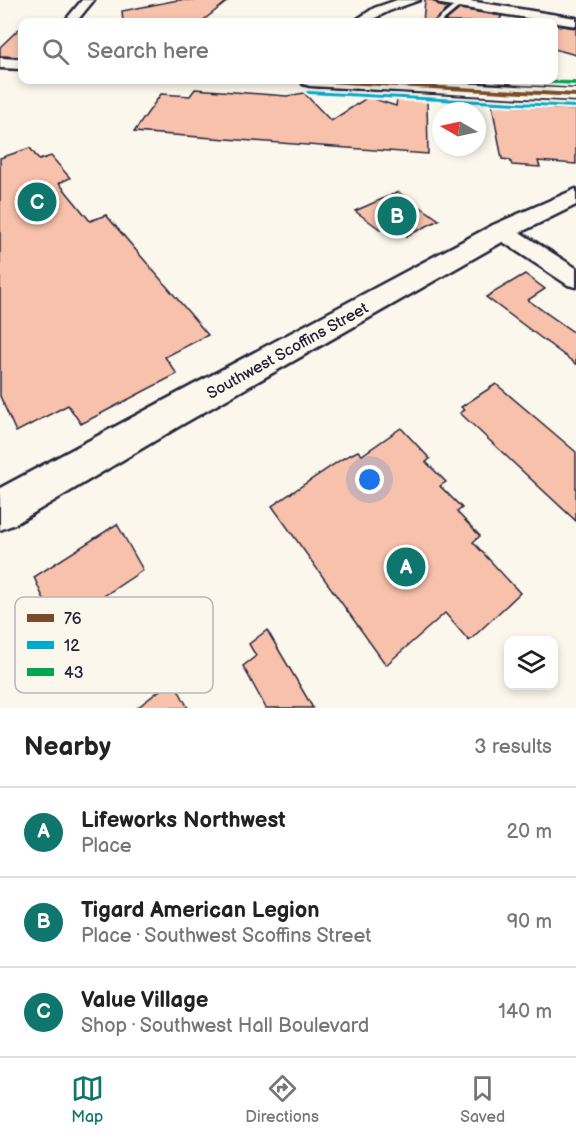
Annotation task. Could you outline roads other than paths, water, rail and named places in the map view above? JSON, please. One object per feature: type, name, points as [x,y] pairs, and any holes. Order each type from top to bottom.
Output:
[{"type":"street","points":[[73,18],[88,0]]},
{"type":"street","points":[[364,18],[398,2],[414,0]]},
{"type":"street","points":[[441,0],[553,18]]},
{"type":"street","points":[[558,19],[576,22]]},
{"type":"street","points":[[0,63],[18,64]]},
{"type":"street","points":[[396,84],[576,95]]},
{"type":"street","name":"Southwest Scoffins Street","points":[[0,510],[170,413],[502,231],[576,196]]},
{"type":"street","points":[[502,231],[576,279]]},
{"type":"lane","points":[[443,18],[462,2]]},
{"type":"place","name":"Value Village","points":[[37,202]]},
{"type":"place","name":"Tigard American Legion","points":[[397,216]]},
{"type":"place","name":"Lifeworks Northwest","points":[[406,567]]}]
